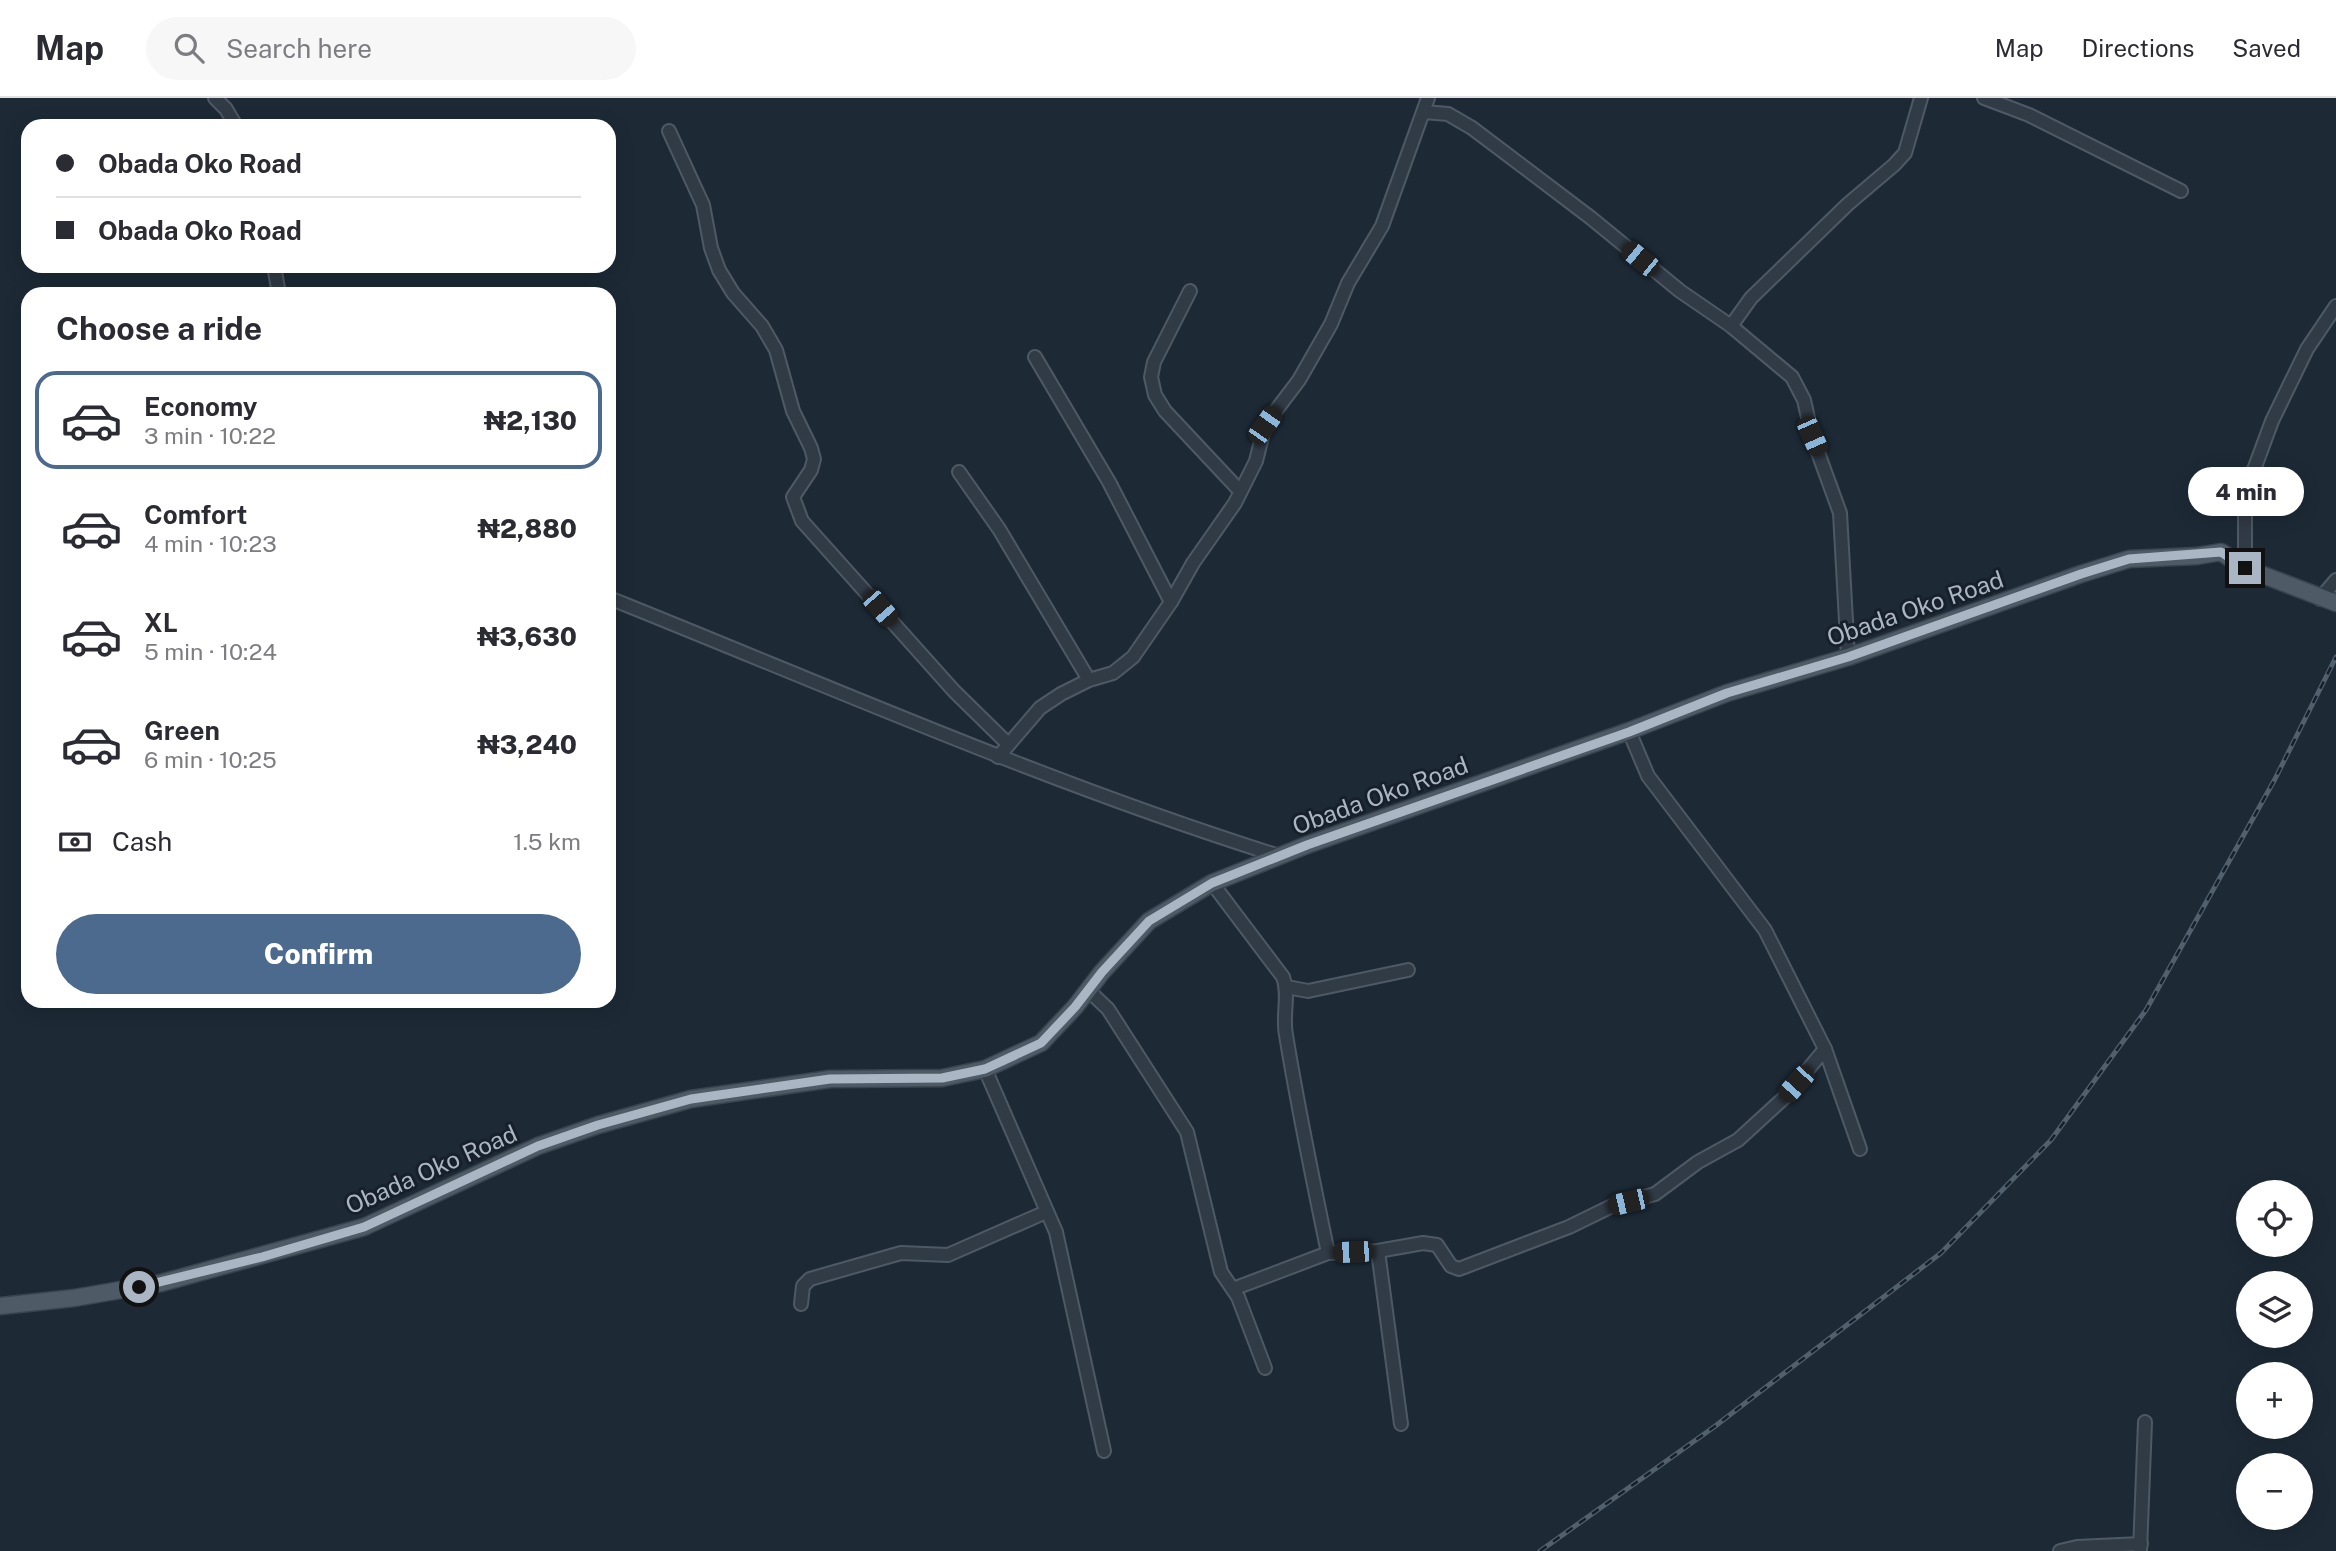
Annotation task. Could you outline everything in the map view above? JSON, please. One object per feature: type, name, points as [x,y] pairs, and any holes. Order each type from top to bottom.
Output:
[{"type":"main road","name":"Obada Oko Road","points":[[0,1306],[161,1283],[351,1231],[421,1202],[538,1146],[598,1125],[691,1099],[830,1079],[942,1078],[985,1069],[1041,1043],[1149,921],[1212,883],[1279,856],[1629,732],[1727,693],[1848,657],[2129,559],[2221,552],[2245,568],[2328,601]]},
{"type":"street","points":[[215,98],[226,108],[232,119]]},
{"type":"street","points":[[998,757],[1040,708],[1089,680],[1113,673],[1133,657],[1171,602],[1193,562],[1223,523],[1256,461],[1265,425],[1299,380],[1331,324],[1348,283],[1382,226],[1428,98]]},
{"type":"street","points":[[1436,98],[1448,114],[1591,218],[1680,291],[1731,326],[1792,377],[1804,400],[1812,436],[1840,513],[1848,657]]},
{"type":"street","points":[[1731,326],[1751,298],[1905,153],[1921,98]]},
{"type":"street","points":[[1984,98],[2029,114],[2181,191]]},
{"type":"street","points":[[1424,112],[1448,114]]},
{"type":"street","points":[[669,131],[703,205],[711,248],[719,270],[733,293],[762,326],[776,350],[793,411],[811,448],[814,459],[811,470],[793,498],[802,521],[954,691],[1008,744]]},
{"type":"street","points":[[1190,291],[1154,362],[1151,377],[1155,395],[1165,411],[1240,491]]},
{"type":"street","points":[[2245,568],[2245,494],[2272,421],[2306,349],[2336,306]]},
{"type":"street","points":[[1035,357],[1109,482],[1171,602]]},
{"type":"street","points":[[959,472],[999,529],[1089,680]]},
{"type":"street","points":[[2328,601],[2336,580]]},
{"type":"street","points":[[616,601],[998,757],[1188,827],[1279,856]]},
{"type":"street","points":[[1629,732],[1648,776],[1765,930],[1825,1049],[1860,1149]]},
{"type":"street","points":[[1212,883],[1283,977],[1287,987],[1283,1020],[1328,1253]]},
{"type":"street","points":[[1287,987],[1308,991],[1408,970]]},
{"type":"street","points":[[1088,990],[1108,1009],[1187,1132],[1221,1272],[1233,1289],[1265,1368]]},
{"type":"street","points":[[1233,1289],[1328,1253],[1378,1251],[1431,1243],[1441,1249],[1451,1266],[1459,1269],[1569,1227],[1614,1205],[1655,1194],[1698,1162],[1738,1140],[1785,1097],[1825,1049]]},
{"type":"street","points":[[985,1069],[1056,1232],[1104,1451]]},
{"type":"street","points":[[801,1304],[803,1286],[810,1279],[901,1253],[948,1255],[1046,1212]]},
{"type":"street","points":[[1378,1251],[1401,1424]]},
{"type":"street","points":[[2060,1551],[2077,1547],[2140,1547],[2145,1422]]},
{"type":"railway","points":[[1540,1551],[1714,1427],[1941,1253],[2051,1140],[2146,1010],[2275,779],[2336,657]]},
{"type":"route","points":[[139,1287],[262,1257],[364,1227],[538,1146],[598,1125],[691,1099],[830,1079],[942,1078],[985,1069],[1041,1043],[1149,921],[1212,883],[1279,856],[1629,732],[1727,693],[1848,657],[2129,559],[2197,556],[2221,552],[2245,568]]}]
